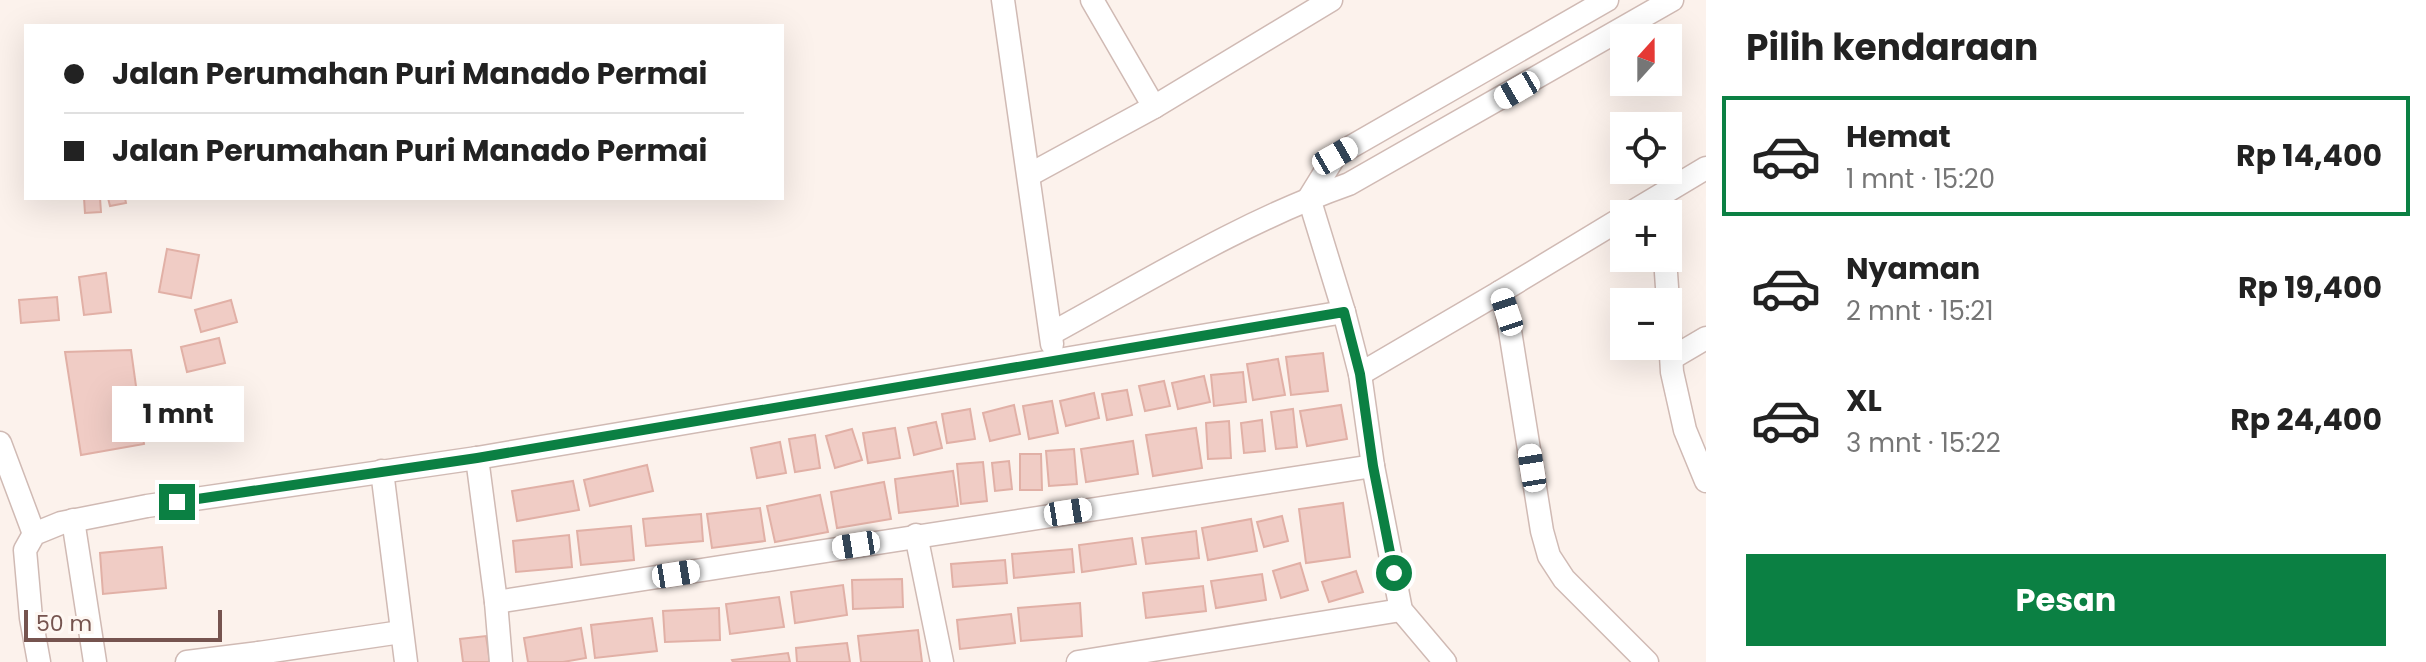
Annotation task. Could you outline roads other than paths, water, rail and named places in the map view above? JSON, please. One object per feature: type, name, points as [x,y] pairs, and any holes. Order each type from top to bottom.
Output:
[{"type":"street","points":[[1003,0],[1052,333],[1053,361]]},
{"type":"street","points":[[1092,0],[1154,107]]},
{"type":"street","points":[[1029,175],[1154,107],[1331,0]]},
{"type":"street","points":[[1445,662],[1401,610],[1373,466],[1360,374],[1309,198],[1335,156],[1607,0]]},
{"type":"street","points":[[1052,333],[1249,225],[1349,184],[1377,169],[1672,0]]},
{"type":"street","points":[[1666,200],[1706,168]]},
{"type":"street","points":[[1360,374],[1610,226]]},
{"type":"street","points":[[1500,292],[1507,312],[1542,531],[1549,556],[1564,579],[1647,662]]},
{"type":"street","points":[[39,662],[31,618],[25,550],[34,534],[73,520],[477,458],[1344,312]]},
{"type":"street","points":[[1682,352],[1706,338]]},
{"type":"street","points":[[1672,360],[1685,430],[1706,481]]},
{"type":"street","points":[[0,443],[34,534]]},
{"type":"street","points":[[477,458],[501,662]]},
{"type":"street","points":[[496,602],[1373,466]]},
{"type":"street","points":[[382,471],[406,662]]},
{"type":"street","points":[[73,520],[95,662]]},
{"type":"street","points":[[916,535],[942,662]]},
{"type":"street","points":[[1078,662],[1401,610]]},
{"type":"street","points":[[187,662],[260,658],[401,632]]}]
